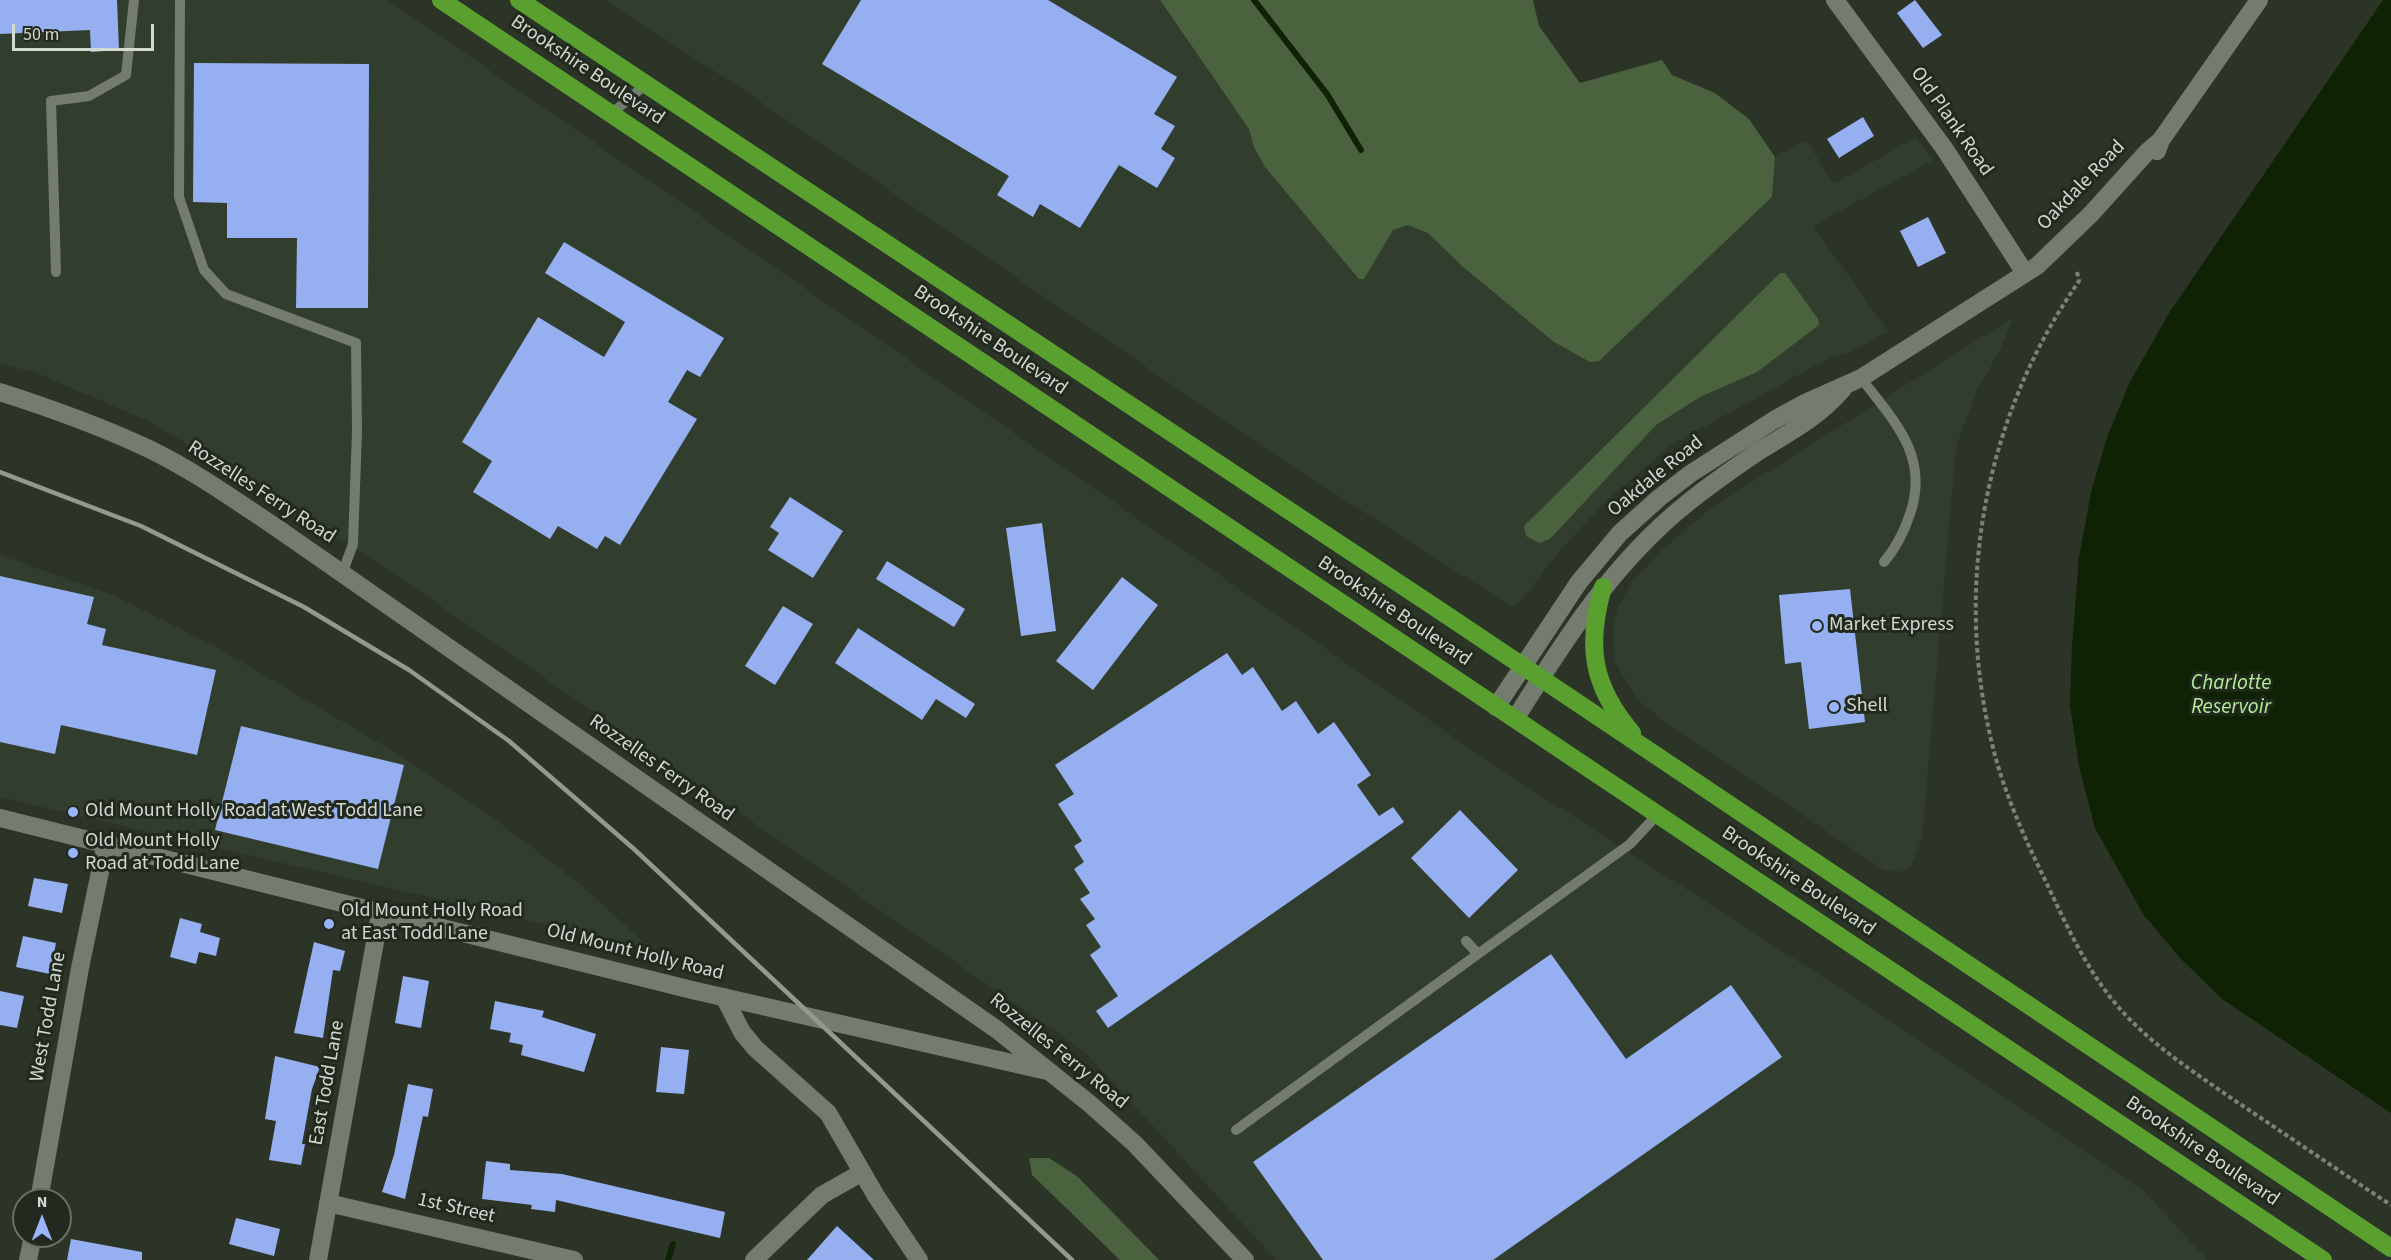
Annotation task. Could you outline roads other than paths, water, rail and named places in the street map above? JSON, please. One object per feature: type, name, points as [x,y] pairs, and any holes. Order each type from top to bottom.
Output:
[{"type":"highway","name":"Brookshire Boulevard","points":[[441,0],[2323,1260]]},
{"type":"highway","name":"Brookshire Boulevard","points":[[519,0],[1523,666],[2391,1248]]},
{"type":"highway","points":[[1603,587],[1594,627],[1598,676],[1610,705],[1645,748]]},
{"type":"street","name":"Old Plank Road","points":[[1835,0],[2031,269]]},
{"type":"street","name":"Oakdale Road","points":[[1496,707],[1579,582],[1638,515],[1725,450],[1805,403],[1844,388],[1861,378],[2031,269],[2091,214],[2147,152],[2161,140],[2259,0]]},
{"type":"street","name":"Oakdale Road","points":[[1515,719],[1540,678],[1603,587],[1638,546],[1686,504],[1759,452],[1814,418],[1844,388]]},
{"type":"street","name":"Rozzelles Ferry Road","points":[[0,392],[52,409],[148,449],[196,475],[978,1016],[1052,1072],[1135,1144],[1245,1260]]},
{"type":"street","name":"Old Mount Holly Road","points":[[0,818],[724,997],[1052,1072]]},
{"type":"street","name":"West Todd Lane","points":[[41,1188],[80,968],[106,843]]},
{"type":"street","name":"East Todd Lane","points":[[318,1260],[381,914]]},
{"type":"street","points":[[724,997],[742,1032],[755,1048],[828,1113],[840,1131],[861,1173],[920,1260]]},
{"type":"street","points":[[754,1260],[822,1195],[861,1173]]},
{"type":"street","name":"1st Street","points":[[328,1203],[562,1259]]},
{"type":"lane","points":[[56,272],[51,101],[89,96],[126,75],[134,0]]},
{"type":"lane","points":[[180,0],[179,196],[204,270],[226,294],[356,343],[357,431],[353,544],[342,574]]},
{"type":"lane","points":[[611,114],[645,85]]},
{"type":"lane","points":[[1861,378],[1899,428],[1916,467],[1916,498],[1902,535],[1884,562]]},
{"type":"lane","points":[[1236,1130],[1630,844],[1657,815]]},
{"type":"lane","points":[[1466,941],[1479,954]]},
{"type":"water","name":"Charlotte Reservoir","points":[[2383,0],[2391,0],[2391,1113],[2222,999],[2180,958],[2143,914],[2095,828],[2079,766],[2070,705],[2079,558],[2091,492],[2107,437],[2130,382],[2169,313]]},
{"type":"waterway","points":[[1254,0],[1327,94],[1361,150]]},
{"type":"waterway","points":[[668,1260],[673,1244]]},
{"type":"railway","points":[[0,472],[141,526],[304,607],[409,670],[509,741],[634,849],[1072,1260]]},
{"type":"place","name":"Market Express","points":[[1817,626]]},
{"type":"place","name":"Shell","points":[[1834,707]]},
{"type":"place","name":"Old Mount Holly Road at West Todd Lane","points":[[73,812]]},
{"type":"place","name":"Old Mount Holly Road at Todd Lane","points":[[73,853]]},
{"type":"place","name":"Old Mount Holly Road at East Todd Lane","points":[[329,924]]}]
